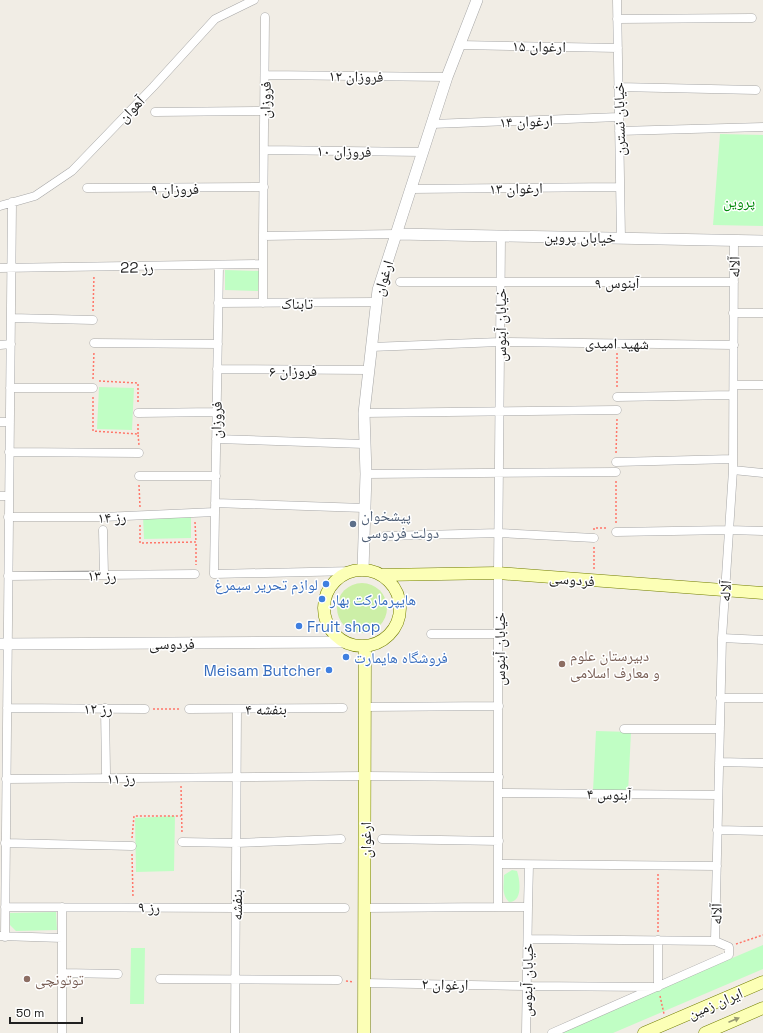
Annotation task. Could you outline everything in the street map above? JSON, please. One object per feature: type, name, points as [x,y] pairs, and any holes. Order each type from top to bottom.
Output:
[{"type":"main road","points":[[358,571],[372,571],[381,575],[390,582],[396,590],[400,600],[398,621],[393,631],[376,644],[365,646],[344,642],[335,635],[328,625],[324,615],[324,603],[328,592],[334,582],[343,575],[358,571]]},
{"type":"main road","name":"فردوسی","points":[[381,575],[498,573],[763,593]]},
{"type":"main road","name":"ارغوان","points":[[364,1033],[365,646]]},
{"type":"main road","name":"ایران زمین","points":[[644,1033],[763,982]]},
{"type":"main road","name":"ایران زمین","points":[[705,1033],[763,1008]]},
{"type":"street","name":"آهوان","points":[[0,206],[35,196],[72,171],[215,19],[254,0]]},
{"type":"street","name":"ارغوان","points":[[358,571],[366,474],[364,413],[378,290],[447,77],[477,0]]},
{"type":"street","name":"خیابان نسترن","points":[[617,0],[621,238]]},
{"type":"street","name":"فروزان","points":[[263,303],[265,17]]},
{"type":"street","points":[[617,19],[752,18]]},
{"type":"street","name":"ارغوان ۱۵","points":[[460,45],[618,48]]},
{"type":"street","name":"فروزان ۱۲","points":[[265,76],[447,77]]},
{"type":"street","points":[[618,87],[756,90]]},
{"type":"street","points":[[154,112],[265,111]]},
{"type":"street","name":"ارغوان ۱۴","points":[[432,124],[619,117]]},
{"type":"street","points":[[619,131],[763,127]]},
{"type":"street","name":"فروزان ۱۰","points":[[265,150],[423,152]]},
{"type":"street","name":"فروزان ۹","points":[[87,188],[264,187]]},
{"type":"street","name":"ارغوان ۱۳","points":[[411,189],[620,187]]},
{"type":"street","points":[[12,202],[8,576],[4,644],[7,708],[3,759],[6,779],[3,831],[6,843],[5,907],[2,936],[62,938]]},
{"type":"street","points":[[263,236],[397,234]]},
{"type":"street","name":"خیابان پروین","points":[[397,234],[763,241]]},
{"type":"street","name":"خیابان آبنوس","points":[[498,907],[500,236]]},
{"type":"street","name":"آلاله","points":[[715,941],[722,638],[733,470],[734,240]]},
{"type":"street","name":"رز 22","points":[[0,268],[219,266],[264,264]]},
{"type":"street","name":"فروزان","points":[[219,266],[214,574],[358,571]]},
{"type":"street","name":"آبنوس ۹","points":[[400,282],[734,282]]},
{"type":"street","name":"تابناک","points":[[218,303],[376,302]]},
{"type":"street","points":[[733,313],[763,313]]},
{"type":"street","points":[[11,318],[93,320]]},
{"type":"street","name":"شهید امیدی","points":[[371,347],[500,342],[734,345]]},
{"type":"street","points":[[94,343],[218,344]]},
{"type":"street","points":[[0,345],[11,344]]},
{"type":"street","name":"فروزان ۶","points":[[217,370],[368,370]]},
{"type":"street","points":[[734,385],[763,385]]},
{"type":"street","points":[[10,388],[93,388]]},
{"type":"street","points":[[617,397],[733,396]]},
{"type":"street","points":[[364,413],[617,410]]},
{"type":"street","points":[[138,413],[216,412]]},
{"type":"street","points":[[0,422],[10,422]]},
{"type":"street","points":[[216,439],[364,444]]},
{"type":"street","points":[[9,452],[139,453]]},
{"type":"street","points":[[616,462],[733,459]]},
{"type":"street","points":[[733,470],[763,473]]},
{"type":"street","points":[[366,474],[616,472]]},
{"type":"street","points":[[139,476],[216,476]]},
{"type":"street","points":[[0,496],[9,496]]},
{"type":"street","points":[[215,503],[364,508]]},
{"type":"street","name":"رز ۱۴","points":[[8,517],[103,517],[215,512]]},
{"type":"street","points":[[103,530],[104,575]]},
{"type":"street","points":[[616,532],[729,530],[763,532]]},
{"type":"street","points":[[385,536],[499,533],[594,538]]},
{"type":"street","name":"رز ۱۳","points":[[8,576],[196,574]]},
{"type":"street","points":[[431,634],[499,634]]},
{"type":"street","points":[[722,638],[763,640]]},
{"type":"street","name":"فردوسی","points":[[4,644],[344,642]]},
{"type":"street","points":[[720,698],[763,698]]},
{"type":"street","points":[[365,708],[499,706]]},
{"type":"street","name":"رز ۱۲","points":[[7,708],[145,708]]},
{"type":"street","points":[[105,708],[106,773]]},
{"type":"street","name":"بنفشه ۴","points":[[189,709],[343,708]]},
{"type":"street","name":"بنفشه","points":[[235,1033],[237,709]]},
{"type":"street","points":[[624,729],[720,729]]},
{"type":"street","points":[[719,762],[763,762]]},
{"type":"street","points":[[236,777],[499,777]]},
{"type":"street","name":"رز ۱۱","points":[[6,779],[236,777]]},
{"type":"street","name":"آبنوس ۴","points":[[499,793],[718,795]]},
{"type":"street","points":[[718,830],[763,831]]},
{"type":"street","points":[[182,842],[236,843],[341,839]]},
{"type":"street","points":[[382,839],[499,841]]},
{"type":"street","points":[[6,843],[132,846]]},
{"type":"street","points":[[499,864],[717,866]]},
{"type":"street","name":"خیابان آبنوس","points":[[526,1033],[529,865]]},
{"type":"street","name":"رز ۹","points":[[5,907],[345,908]]},
{"type":"street","points":[[62,907],[62,1033]]},
{"type":"street","points":[[364,908],[528,908]]},
{"type":"street","points":[[528,939],[715,941],[728,947],[730,955],[552,1033]]},
{"type":"street","points":[[658,940],[658,987]]},
{"type":"street","points":[[62,973],[118,974]]},
{"type":"street","points":[[160,979],[235,978],[338,980]]},
{"type":"street","name":"ارغوان ۲","points":[[364,983],[658,987]]},
{"type":"path","points":[[93,320],[95,267]]},
{"type":"path","points":[[94,343],[93,381],[138,383],[139,453]]},
{"type":"path","points":[[617,343],[617,397]]},
{"type":"path","points":[[93,388],[93,431],[138,434]]},
{"type":"path","points":[[616,462],[617,410]]},
{"type":"path","points":[[616,472],[616,532]]},
{"type":"path","points":[[139,476],[140,543],[196,542]]},
{"type":"path","points":[[195,513],[196,574]]},
{"type":"path","points":[[145,708],[189,709]]},
{"type":"path","points":[[181,778],[182,842]]},
{"type":"path","points":[[134,907],[132,846],[134,816],[181,816]]},
{"type":"path","points":[[658,866],[658,940]]},
{"type":"path","points":[[728,947],[763,935]]},
{"type":"path","points":[[338,980],[364,983]]},
{"type":"path","points":[[658,987],[667,1023]]},
{"type":"green space","name":"پروین","points":[[720,134],[763,135],[763,226],[713,225]]},
{"type":"green space","points":[[225,270],[259,271],[258,291],[225,290]]},
{"type":"green space","points":[[99,387],[134,388],[132,430],[97,429]]},
{"type":"green space","points":[[143,516],[191,516],[191,538],[144,539]]},
{"type":"green space","points":[[367,583],[372,584],[380,590],[386,598],[386,618],[380,626],[372,632],[357,633],[352,632],[344,626],[338,618],[337,603],[338,598],[344,590],[352,584]]},
{"type":"green space","points":[[596,731],[631,732],[628,793],[593,791]]},
{"type":"green space","points":[[175,816],[174,871],[136,872],[135,818]]},
{"type":"green space","points":[[512,870],[517,871],[519,890],[517,898],[509,902],[504,893],[504,875]]},
{"type":"green space","points":[[56,912],[57,930],[16,931],[10,925],[10,913]]},
{"type":"green space","points":[[763,945],[763,969],[613,1033],[556,1033]]},
{"type":"green space","points":[[131,948],[145,948],[144,1004],[130,1004]]},
{"type":"place","name":"پیشخوان دولت فردوسی","points":[[353,524]]},
{"type":"place","name":"لوازم تحریر سیمرغ","points":[[326,584]]},
{"type":"place","name":"هایپرمارکت بهار","points":[[322,599]]},
{"type":"place","name":"Fruit shop","points":[[299,626]]},
{"type":"place","name":"فروشگاه هایمارت","points":[[346,657]]},
{"type":"place","name":"دبیرستان علوم و معارف اسلامی","points":[[562,664]]},
{"type":"place","name":"Meisam Butcher","points":[[329,670]]},
{"type":"place","name":"توتونچی","points":[[27,979]]}]
